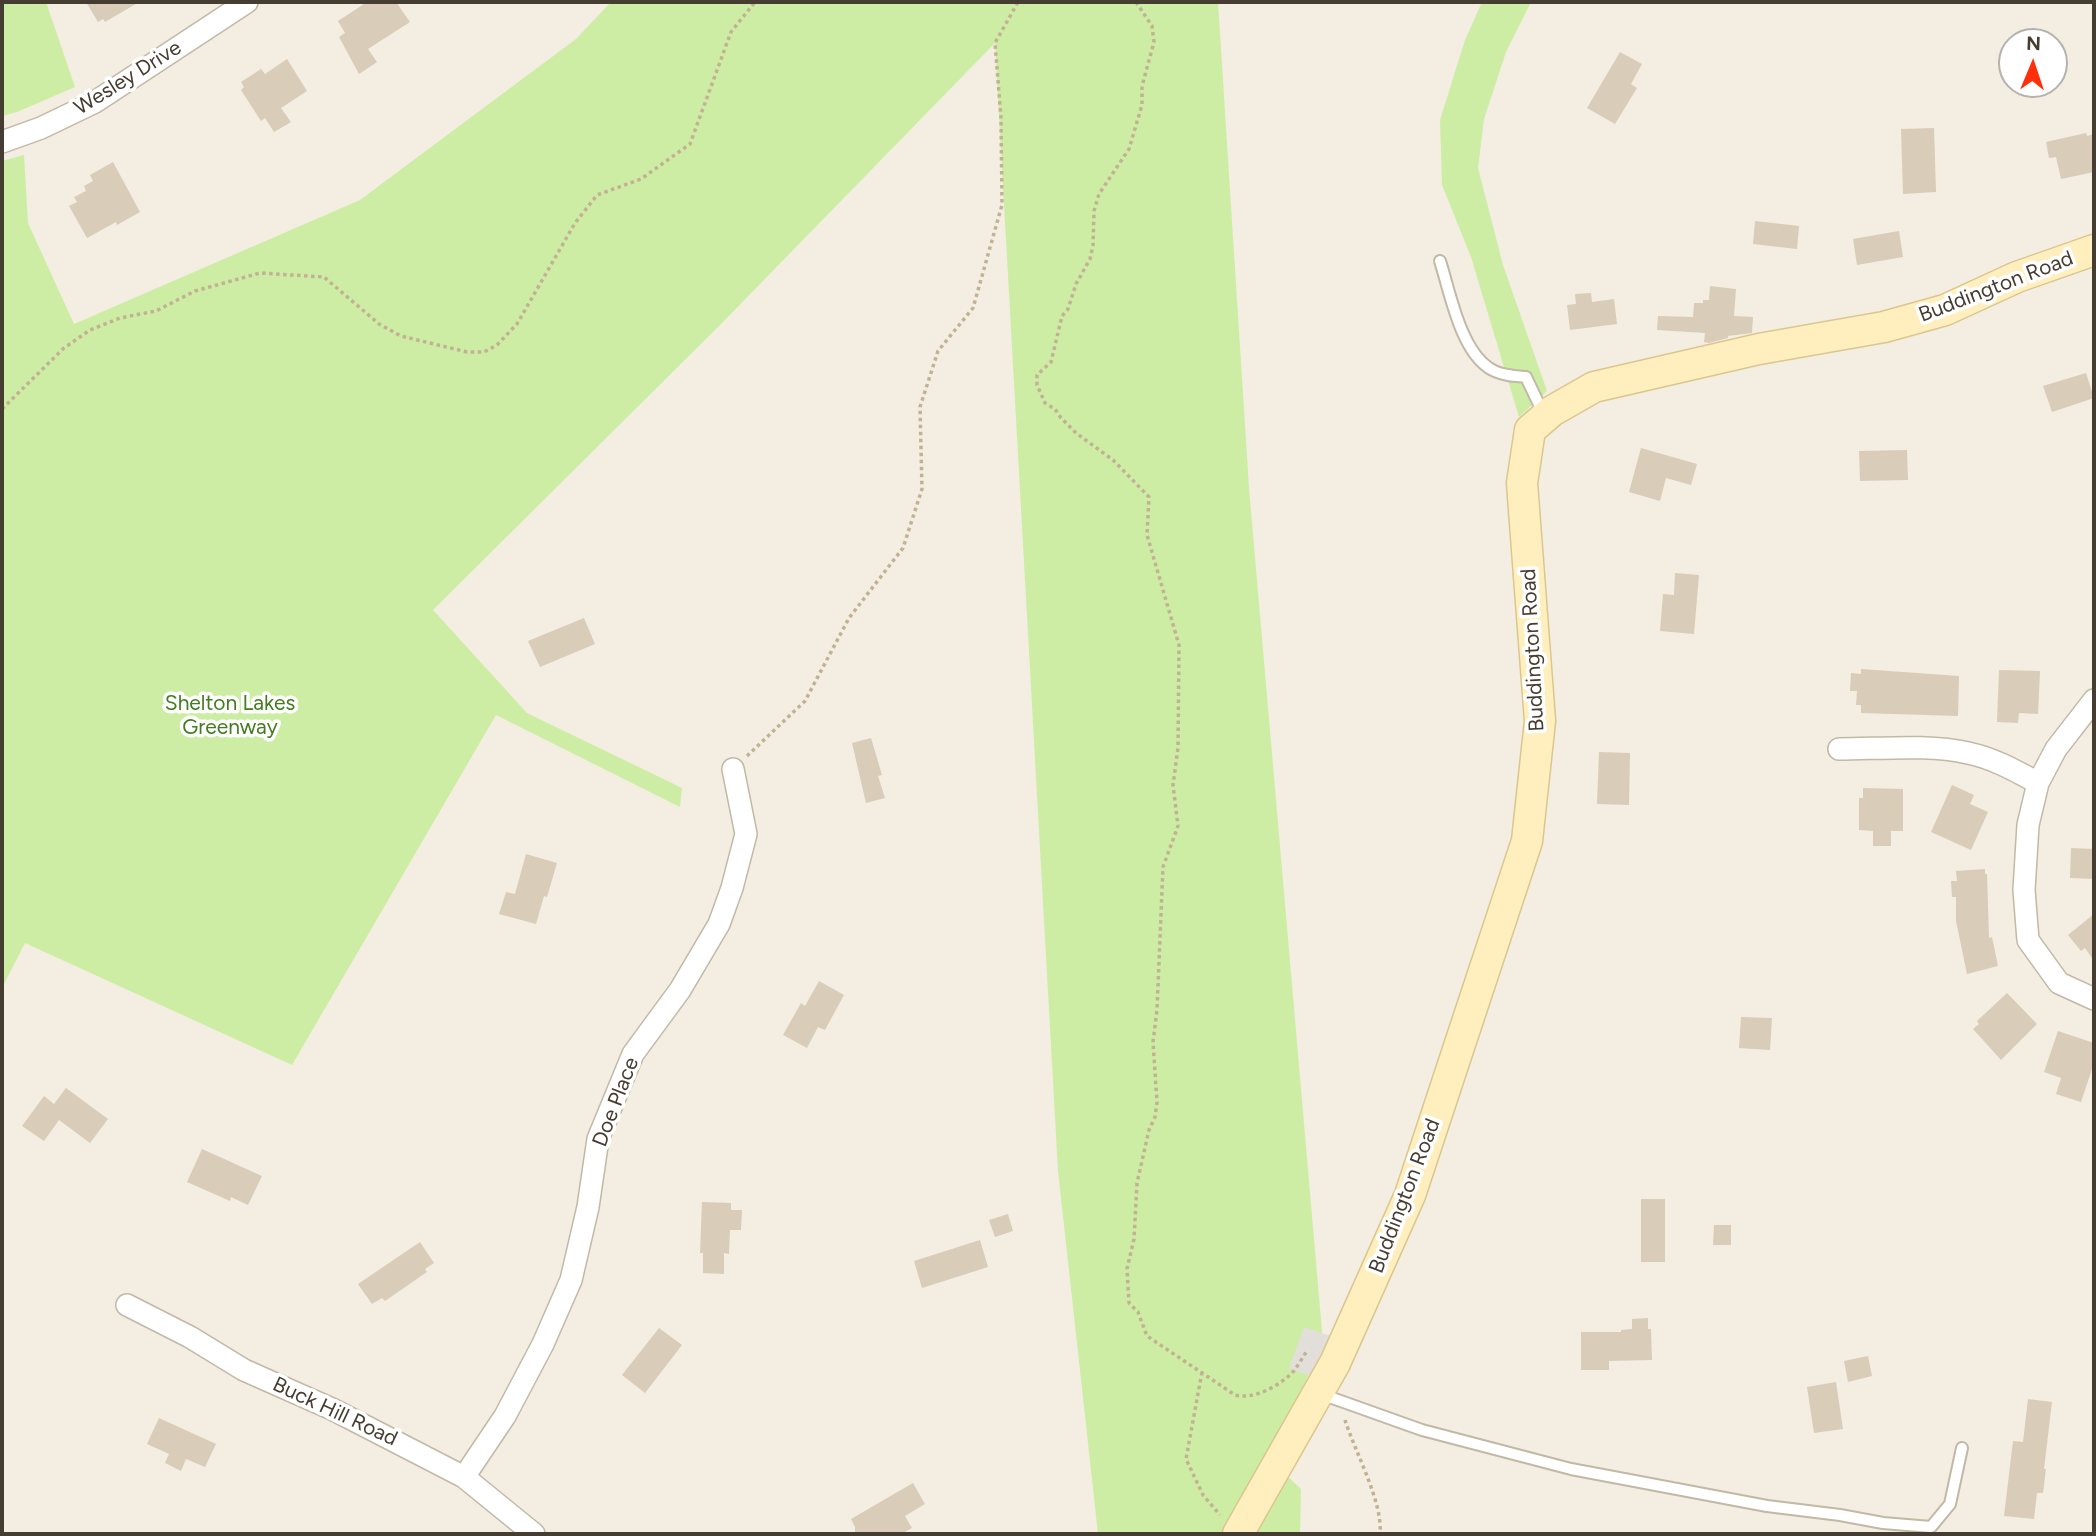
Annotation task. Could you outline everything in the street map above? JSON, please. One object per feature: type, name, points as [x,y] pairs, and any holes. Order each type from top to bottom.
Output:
[{"type":"street","name":"Wesley Drive","points":[[2,142],[41,128],[95,102],[247,2]]},
{"type":"street","name":"Buddington Road","points":[[1239,1532],[1329,1397],[1369,1289],[1410,1195],[1527,841],[1540,721],[1522,483],[1530,430],[1594,387],[1759,349],[1884,327],[1945,310],[2017,277],[2094,250]]},
{"type":"street","points":[[2094,700],[2056,749],[2038,783],[2028,825],[2024,890],[2028,940],[2059,982],[2094,999]]},
{"type":"street","points":[[1839,749],[1968,752],[2009,767],[2038,783]]},
{"type":"street","name":"Doe Place","points":[[464,1477],[505,1416],[543,1344],[572,1280],[588,1207],[598,1139],[633,1054],[680,990],[719,924],[732,888],[746,834],[733,769]]},
{"type":"street","name":"Buck Hill Road","points":[[127,1305],[190,1337],[244,1370],[332,1409],[464,1477],[534,1534]]},
{"type":"lane","points":[[1440,261],[1464,334],[1474,353],[1490,369],[1511,376],[1526,377],[1546,417]]},
{"type":"lane","points":[[1329,1397],[1422,1430],[1571,1469],[1767,1506],[1883,1523],[1931,1527],[1950,1504],[1962,1448]]},
{"type":"path","points":[[2,409],[64,348],[90,330],[120,318],[156,312],[195,291],[260,273],[324,277],[379,324],[401,336],[467,352],[484,352],[497,345],[517,324],[575,223],[597,195],[641,179],[690,144],[731,32],[755,2]]},
{"type":"path","points":[[733,769],[805,701],[849,618],[903,548],[922,489],[920,407],[938,351],[973,309],[1002,205],[1002,118],[995,43],[1018,2]]},
{"type":"path","points":[[1136,2],[1152,26],[1154,41],[1142,86],[1142,105],[1129,149],[1099,194],[1094,211],[1090,259],[1076,284],[1068,309],[1062,316],[1051,362],[1037,375],[1037,385],[1045,403],[1055,409],[1076,433],[1112,460],[1149,497],[1147,535],[1179,645],[1178,748],[1172,785],[1178,826],[1163,867],[1157,1010],[1153,1042],[1157,1102],[1137,1183],[1134,1239],[1127,1269],[1129,1303],[1138,1312],[1147,1336],[1234,1395],[1245,1398],[1278,1383],[1292,1373],[1307,1351]]},
{"type":"path","points":[[1202,1372],[1186,1459],[1203,1494],[1217,1513],[1239,1532]]},
{"type":"path","points":[[1329,1397],[1368,1480],[1381,1524],[1380,1534]]},
{"type":"green space","points":[[2,2],[46,2],[75,87],[2,116]]},
{"type":"green space","name":"Shelton Lakes Greenway","points":[[611,2],[1218,2],[1249,488],[1323,1343],[1265,1471],[1225,1534],[1098,1534],[1058,1171],[995,43],[720,325],[433,610],[527,713],[682,788],[680,807],[496,715],[292,1065],[25,943],[2,988],[2,161],[24,155],[28,223],[74,324],[360,200],[576,39]]},
{"type":"green space","points":[[1482,2],[1531,2],[1506,52],[1484,119],[1478,168],[1503,265],[1547,391],[1519,417],[1471,257],[1442,185],[1440,120],[1465,40]]},
{"type":"green space","points":[[1286,1475],[1301,1489],[1300,1534],[1246,1534]]},
{"type":"shaded area","points":[[1304,1327],[1331,1336],[1316,1378],[1289,1368]]},
{"type":"building","points":[[86,2],[139,2],[105,22],[103,19],[98,22]]},
{"type":"building","points":[[367,2],[396,2],[410,22],[368,49],[377,62],[359,74],[339,37],[345,33],[338,21]]},
{"type":"building","points":[[1620,52],[1642,64],[1631,84],[1637,88],[1615,124],[1587,108]]},
{"type":"building","points":[[287,59],[307,91],[281,108],[291,122],[274,132],[265,118],[261,121],[241,90],[244,87],[241,82],[261,69],[265,74]]},
{"type":"building","points":[[1934,128],[1936,192],[1903,194],[1901,129]]},
{"type":"building","points":[[2086,133],[2087,136],[2094,134],[2094,172],[2061,179],[2056,157],[2049,158],[2046,142]]},
{"type":"building","points":[[113,162],[140,212],[87,238],[69,206],[77,202],[74,197],[86,191],[84,186],[93,181],[90,175]]},
{"type":"building","points":[[1755,221],[1799,226],[1797,249],[1753,244]]},
{"type":"building","points":[[1899,231],[1903,257],[1857,265],[1853,239]]},
{"type":"building","points":[[1710,286],[1736,289],[1734,316],[1753,317],[1752,333],[1728,336],[1709,343],[1704,342],[1705,333],[1657,330],[1658,316],[1693,317],[1694,303],[1709,300]]},
{"type":"building","points":[[1591,293],[1592,302],[1614,299],[1617,324],[1570,330],[1567,305],[1576,304],[1575,294]]},
{"type":"building","points":[[2086,373],[2094,398],[2052,412],[2043,386]]},
{"type":"building","points":[[1641,448],[1697,464],[1691,485],[1666,478],[1660,501],[1629,492]]},
{"type":"building","points":[[1907,450],[1908,480],[1860,481],[1859,451]]},
{"type":"building","points":[[1675,573],[1699,575],[1694,634],[1660,631],[1663,594],[1674,595]]},
{"type":"building","points":[[584,618],[595,644],[540,667],[528,641]]},
{"type":"building","points":[[1861,669],[1959,676],[1958,716],[1861,713],[1861,705],[1856,705],[1857,691],[1850,691],[1851,673],[1861,674]]},
{"type":"building","points":[[1999,670],[2040,671],[2038,714],[2019,713],[2018,723],[1997,722]]},
{"type":"building","points":[[871,738],[882,775],[878,776],[885,798],[866,803],[852,743]]},
{"type":"building","points":[[1599,752],[1630,753],[1629,805],[1597,804]]},
{"type":"building","points":[[1952,785],[1974,795],[1970,804],[1988,812],[1971,850],[1931,832]]},
{"type":"building","points":[[1863,788],[1903,789],[1903,831],[1891,831],[1891,846],[1873,846],[1873,831],[1859,830],[1859,798],[1863,798]]},
{"type":"building","points":[[2071,848],[2094,849],[2094,879],[2070,878]]},
{"type":"building","points":[[526,854],[557,863],[536,924],[499,914],[506,892],[515,894]]},
{"type":"building","points":[[1985,869],[1989,938],[1992,937],[1998,966],[1967,974],[1956,921],[1956,897],[1952,897],[1951,881],[1957,881],[1956,871]]},
{"type":"building","points":[[2094,914],[2094,961],[2085,948],[2081,951],[2068,935]]},
{"type":"building","points":[[819,981],[844,995],[825,1030],[818,1027],[807,1048],[783,1035],[801,1003],[805,1006]]},
{"type":"building","points":[[2007,993],[2037,1024],[2001,1060],[1973,1029],[1979,1024],[1977,1021]]},
{"type":"building","points":[[1741,1017],[1772,1018],[1770,1050],[1739,1048]]},
{"type":"building","points":[[2058,1031],[2094,1043],[2094,1063],[2081,1102],[2056,1094],[2061,1078],[2044,1072]]},
{"type":"building","points":[[66,1088],[108,1119],[90,1143],[59,1120],[44,1141],[22,1126],[44,1096],[54,1104]]},
{"type":"building","points":[[202,1149],[262,1176],[248,1205],[231,1197],[230,1201],[187,1182]]},
{"type":"building","points":[[1641,1199],[1665,1199],[1665,1262],[1641,1262]]},
{"type":"building","points":[[702,1202],[731,1203],[731,1210],[742,1210],[741,1230],[730,1230],[729,1254],[724,1253],[724,1274],[703,1273],[703,1253],[700,1253]]},
{"type":"building","points":[[1008,1214],[1013,1231],[995,1237],[989,1220]]},
{"type":"building","points":[[1714,1225],[1731,1225],[1731,1245],[1713,1245]]},
{"type":"building","points":[[980,1240],[988,1267],[922,1288],[914,1261]]},
{"type":"building","points":[[420,1242],[434,1263],[425,1269],[427,1272],[385,1301],[382,1298],[372,1304],[358,1284]]},
{"type":"building","points":[[1648,1318],[1652,1360],[1609,1361],[1609,1370],[1581,1370],[1581,1332],[1621,1332],[1632,1329],[1632,1319]]},
{"type":"building","points":[[659,1328],[682,1345],[645,1393],[622,1375]]},
{"type":"building","points":[[1868,1356],[1872,1376],[1848,1382],[1844,1361]]},
{"type":"building","points":[[1836,1382],[1843,1429],[1814,1433],[1807,1387]]},
{"type":"building","points":[[2028,1399],[2052,1402],[2043,1493],[2037,1493],[2034,1519],[2004,1516],[2013,1441],[2023,1442]]},
{"type":"building","points":[[159,1418],[216,1444],[205,1467],[186,1459],[181,1471],[165,1463],[169,1454],[147,1444]]},
{"type":"building","points":[[913,1483],[925,1504],[905,1516],[912,1528],[901,1534],[855,1534],[851,1519]]}]
